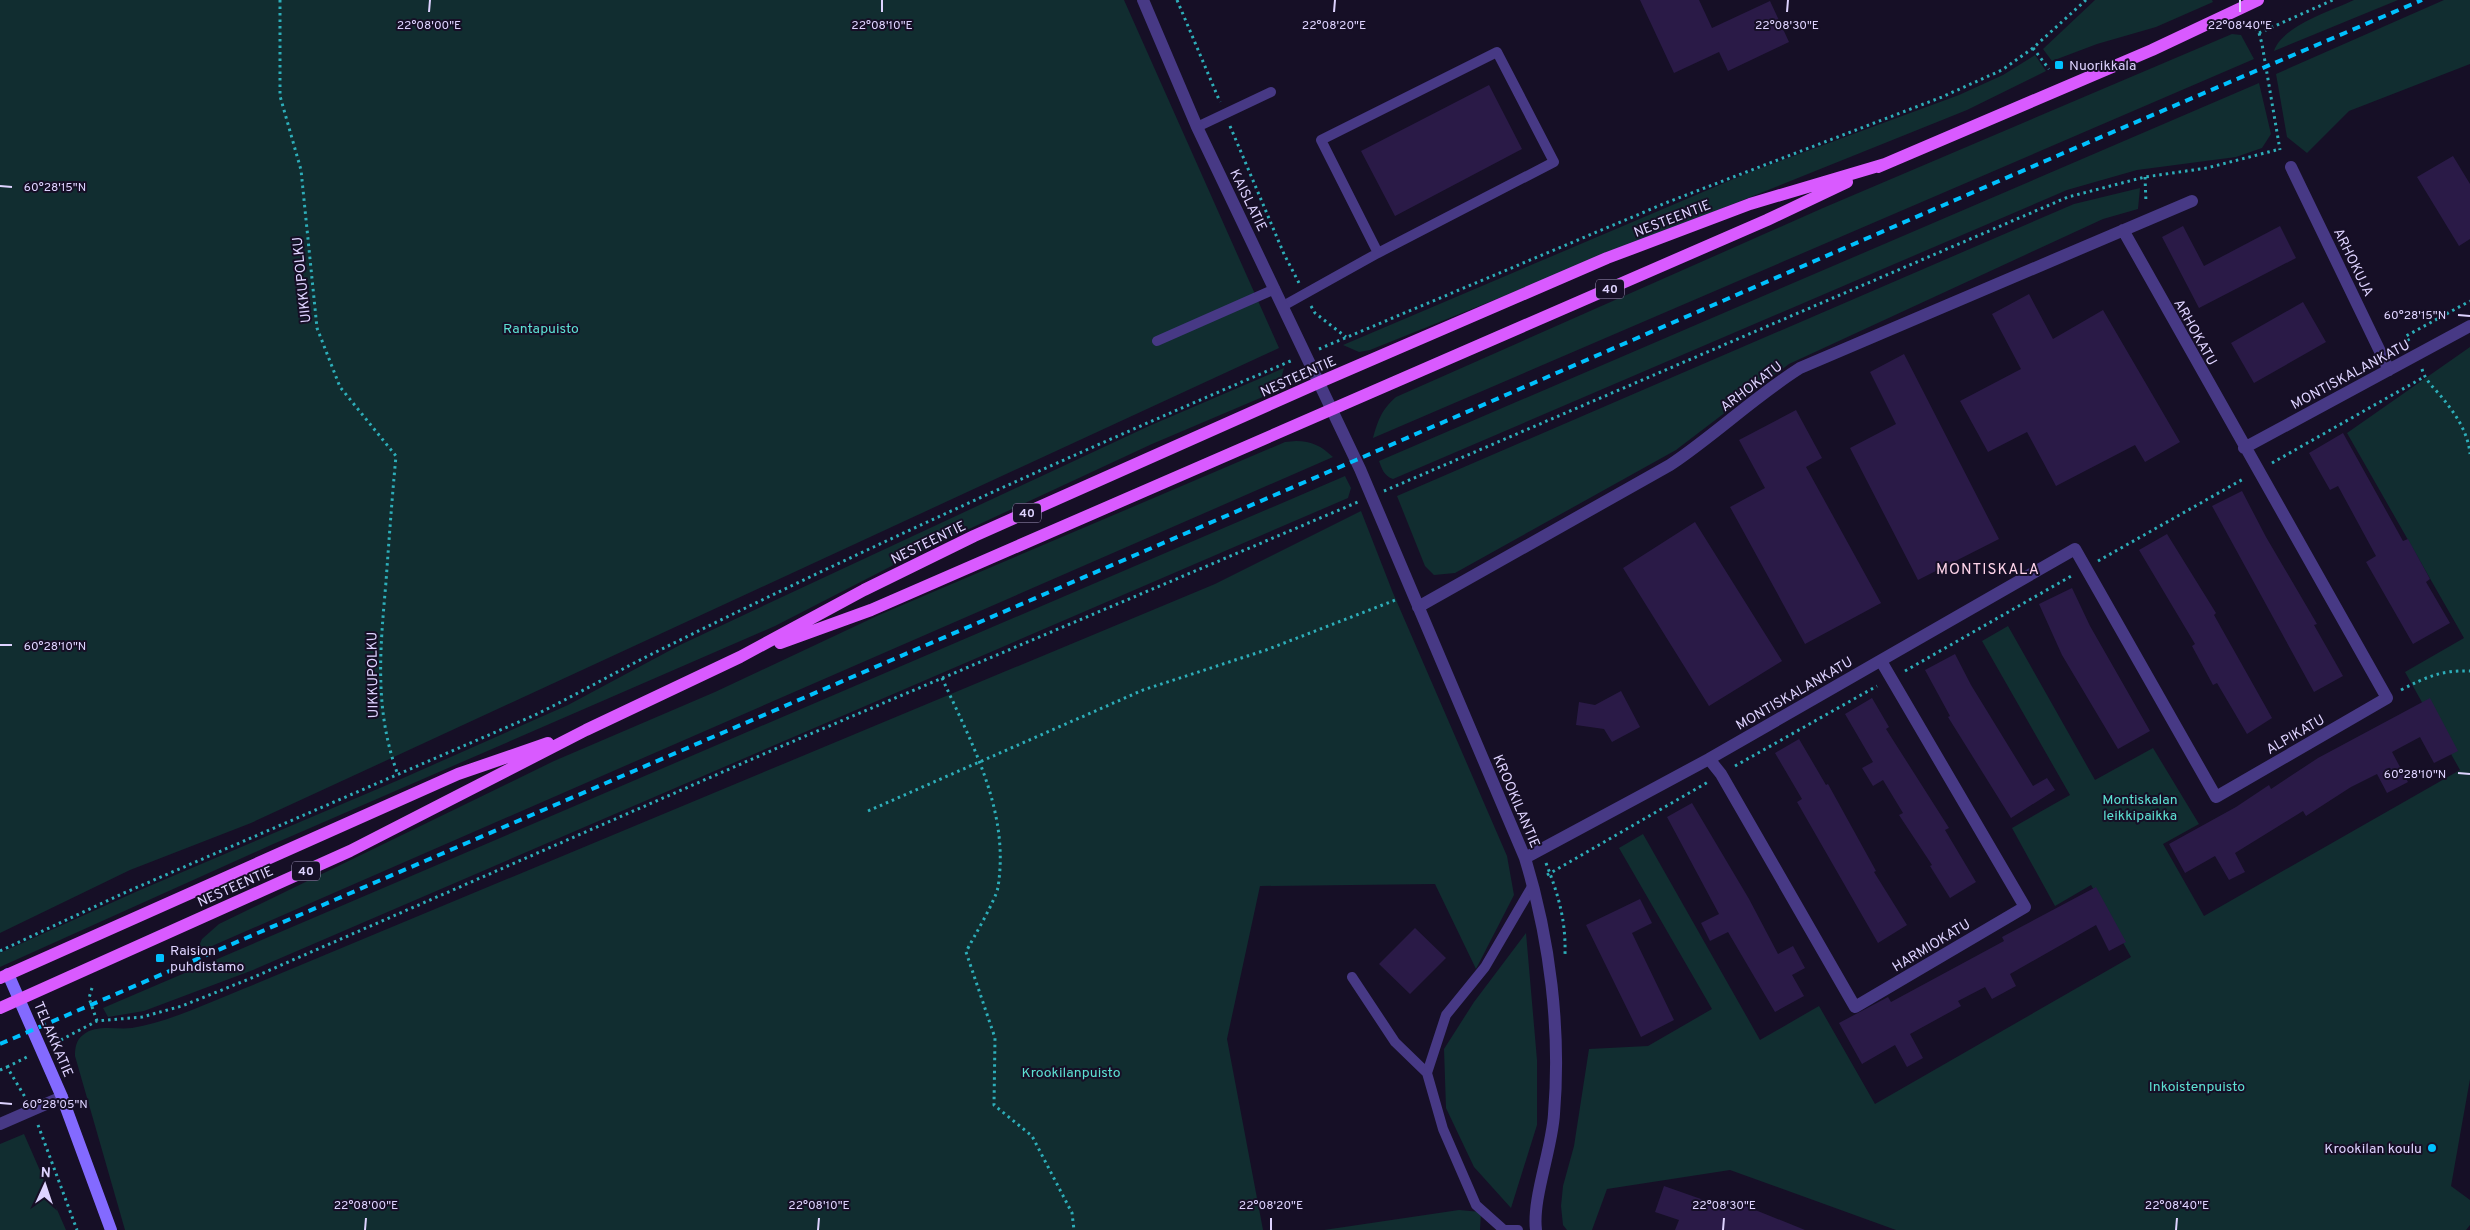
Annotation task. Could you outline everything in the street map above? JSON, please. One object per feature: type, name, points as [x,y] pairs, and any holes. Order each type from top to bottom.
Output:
[{"type":"main road","name":"NESTEENTIE","points":[[740,657],[871,610],[1767,220],[1885,164],[2152,50],[2258,0]]},
{"type":"main road","name":"NESTEENTIE","points":[[0,1008],[350,851],[586,730],[740,657],[864,590],[974,536],[1320,382],[1607,258],[1750,204],[1885,164]]},
{"type":"main road","name":"NESTEENTIE","points":[[4,976],[458,774],[586,730]]},
{"type":"street","name":"KAISLATIE","points":[[1143,0],[1197,127],[1332,410]]},
{"type":"street","name":"ARHOKUJA","points":[[2291,168],[2389,370]]},
{"type":"street","name":"ARHOKATU","points":[[1418,607],[1670,465],[1700,445],[1769,388],[1800,368],[2192,201]]},
{"type":"street","name":"ARHOKATU","points":[[2123,230],[2244,448]]},
{"type":"street","name":"MONTISKALANKATU","points":[[2244,448],[2470,326]]},
{"type":"street","name":"KROOKILANTIE","points":[[1332,410],[1372,496],[1525,858],[1533,885],[1550,976],[1556,1074],[1553,1123],[1536,1207],[1536,1230]]},
{"type":"street","points":[[2244,448],[2259,470],[2387,698]]},
{"type":"street","name":"MONTISKALANKATU","points":[[1525,858],[1709,760],[2075,549]]},
{"type":"street","name":"ALPIKATU","points":[[2075,549],[2084,569],[2216,797],[2387,698]]},
{"type":"street","name":"HARMIOKATU","points":[[1709,760],[1721,774],[1855,1007],[2025,907],[1881,661]]},
{"type":"street","name":"TELAKKATIE","points":[[4,976],[20,999],[62,1097],[111,1230]]},
{"type":"street","points":[[0,1124],[62,1097]]},
{"type":"lane","points":[[1283,306],[1306,296],[1378,253],[1554,162],[1496,52],[1321,140],[1378,253]]},
{"type":"lane","points":[[1197,127],[1272,92]]},
{"type":"lane","points":[[1157,341],[1275,289]]},
{"type":"lane","points":[[1427,1073],[1446,1015],[1485,967],[1533,885]]},
{"type":"lane","points":[[1352,977],[1395,1042],[1427,1073],[1443,1129],[1476,1205],[1504,1230],[1518,1230]]},
{"type":"path","name":"UIKKUPOLKU","points":[[280,0],[280,96],[301,170],[317,328],[340,387],[396,456],[381,646],[381,708],[387,746],[398,775]]},
{"type":"path","points":[[1177,0],[1284,254],[1315,313],[1346,337]]},
{"type":"path","points":[[0,951],[124,893],[535,715],[660,650],[969,504],[1346,337],[1668,202],[1942,97],[2002,70],[2033,48],[2086,0]]},
{"type":"path","points":[[2259,33],[2333,0]]},
{"type":"path","points":[[72,1034],[97,1021],[142,1017],[182,1006],[254,977],[942,678],[1372,496],[2068,197],[2145,177],[2207,168],[2280,149],[2259,33],[2251,23]]},
{"type":"path","points":[[2033,48],[2049,69]]},
{"type":"path","points":[[2145,177],[2147,220]]},
{"type":"path","points":[[2470,301],[2406,336],[2417,355],[2424,377],[2454,412],[2469,443],[2470,454]]},
{"type":"path","points":[[1533,885],[1721,774],[2424,377]]},
{"type":"path","points":[[868,811],[1143,690],[1266,650],[1337,624],[1412,593]]},
{"type":"path","points":[[2387,698],[2429,675],[2453,670],[2470,671]]},
{"type":"path","points":[[942,678],[980,762],[999,827],[998,889],[966,952],[995,1038],[994,1105],[1032,1136],[1072,1213],[1074,1230]]},
{"type":"path","points":[[92,988],[89,998],[97,1021]]},
{"type":"path","points":[[0,1070],[22,1060]]},
{"type":"path","points":[[8,1067],[24,1094]]},
{"type":"path","points":[[36,1119],[77,1230]]},
{"type":"green space","name":"Rantapuisto","points":[[0,0],[1124,0],[1279,348],[251,823],[130,870],[0,933]]},
{"type":"green space","points":[[2095,0],[2212,0],[2213,2],[2156,27],[2097,44],[2052,61],[2043,49]]},
{"type":"green space","points":[[2354,0],[2398,0],[2274,51],[2279,42],[2297,27],[2308,20]]},
{"type":"green space","points":[[2444,0],[2470,0],[2470,64],[2349,111],[2307,153],[2287,137],[2276,74]]},
{"type":"green space","points":[[2232,34],[2241,35],[2254,59],[1373,438],[1381,415],[1396,397],[1823,208]]},
{"type":"green space","points":[[2035,55],[2046,71],[1967,110],[1370,350],[1359,352],[1343,345],[1750,172],[1959,95],[2003,75]]},
{"type":"green space","points":[[2259,83],[2271,134],[2262,148],[2236,157],[2137,170],[2067,190],[1393,479],[1385,474],[1381,467],[1379,461]]},
{"type":"green space","points":[[2140,188],[2138,209],[2103,219],[1789,364],[1676,450],[1455,573],[1434,575],[1425,566],[1397,496],[2074,204]]},
{"type":"green space","name":"Inkoistenpuisto","points":[[2470,347],[2470,1079],[2451,1186],[2470,1200],[2470,1225],[2466,1230],[1896,1230],[1730,1170],[1607,1189],[1592,1230],[1567,1230],[1563,1225],[1561,1206],[1563,1186],[1574,1146],[1589,1049],[1648,1046],[1712,1009],[1619,848],[1643,834],[1760,1040],[1819,1006],[1875,1104],[2131,957],[2091,885],[2055,906],[2012,828],[2070,795],[1982,641],[2008,626],[2095,780],[2153,748],[2199,824],[2163,844],[2204,916],[2460,770],[2405,672],[2464,638],[2347,433]]},
{"type":"green space","points":[[1284,368],[1281,379],[1272,393],[1152,444],[913,555],[775,626],[271,845],[0,967],[0,953],[140,890],[401,779],[568,705],[680,645],[767,604],[1149,426]]},
{"type":"green space","points":[[1296,441],[1316,445],[1333,457],[196,953],[202,939],[219,924],[554,761],[715,692],[879,615],[1285,442]]},
{"type":"green space","points":[[1345,476],[1351,488],[1348,498],[253,970],[144,1011],[108,1017],[103,1008]]},
{"type":"green space","name":"Krookilanpuisto","points":[[1361,511],[1393,593],[1507,856],[1514,895],[1476,969],[1435,884],[1260,886],[1227,1039],[1263,1230],[125,1230],[75,1056],[77,1042],[88,1032],[100,1028],[132,1028],[147,1025],[208,1003],[1215,584]]},
{"type":"green space","points":[[1526,933],[1537,1060],[1537,1125],[1511,1208],[1474,1167],[1446,1108],[1444,1049],[1474,1002]]},
{"type":"green space","points":[[24,1134],[66,1230],[0,1230],[0,1144]]},
{"type":"green space","points":[[1459,1210],[1481,1212],[1480,1230],[1324,1230]]},
{"type":"building","points":[[1640,0],[1699,0],[1712,28],[1770,1],[1789,42],[1728,71],[1719,52],[1674,73]]},
{"type":"building","points":[[1489,85],[1522,149],[1395,216],[1361,151]]},
{"type":"building","points":[[2453,156],[2470,184],[2470,239],[2459,246],[2417,177]]},
{"type":"building","points":[[2183,226],[2204,266],[2280,226],[2296,258],[2199,308],[2162,237]]},
{"type":"building","points":[[2029,294],[2053,339],[2103,310],[2180,442],[2145,462],[2135,445],[2056,486],[2027,432],[1988,452],[1960,401],[2021,369],[1992,314]]},
{"type":"building","points":[[2303,302],[2326,342],[2254,383],[2231,343]]},
{"type":"building","points":[[1904,354],[1999,539],[1918,580],[1850,448],[1896,424],[1870,372]]},
{"type":"building","points":[[1796,410],[1822,458],[1806,467],[1881,603],[1805,644],[1730,507],[1765,488],[1739,440]]},
{"type":"building","points":[[2343,433],[2403,541],[2408,539],[2430,579],[2426,582],[2450,623],[2413,644],[2366,562],[2376,556],[2338,486],[2330,490],[2309,453]]},
{"type":"building","points":[[2242,491],[2266,537],[2317,624],[2314,625],[2343,676],[2314,692],[2212,506]]},
{"type":"building","points":[[1695,522],[1782,661],[1709,706],[1623,568]]},
{"type":"building","points":[[2167,534],[2216,613],[2214,615],[2272,718],[2247,734],[2217,683],[2213,685],[2192,646],[2195,644],[2139,550]]},
{"type":"building","points":[[2072,588],[2090,626],[2150,731],[2118,749],[2062,655],[2039,604]]},
{"type":"building","points":[[1955,654],[1971,685],[2033,786],[2047,778],[2055,790],[2011,818],[1948,717],[1950,716],[1925,670]]},
{"type":"building","points":[[1621,691],[1640,727],[1612,742],[1604,729],[1576,725],[1579,702],[1595,705]]},
{"type":"building","points":[[1872,698],[1889,727],[1886,729],[1949,828],[1945,830],[1976,882],[1950,898],[1930,866],[1932,865],[1899,815],[1903,813],[1883,780],[1873,786],[1862,768],[1873,762],[1845,714]]},
{"type":"building","points":[[2430,698],[2458,751],[2434,763],[2420,737],[2392,752],[2408,782],[2387,793],[2377,774],[2351,787],[2306,816],[2303,811],[2235,853],[2245,872],[2229,880],[2215,856],[2185,873],[2169,844],[2236,807],[2269,785],[2271,789],[2318,758]]},
{"type":"building","points":[[1799,739],[1826,785],[1828,784],[1876,871],[1874,872],[1907,925],[1878,943],[1797,802],[1802,799],[1775,753]]},
{"type":"building","points":[[1692,803],[1749,899],[1778,954],[1793,946],[1805,968],[1792,975],[1804,996],[1775,1012],[1728,932],[1710,941],[1701,923],[1719,914],[1667,817]]},
{"type":"building","points":[[2096,887],[2126,942],[2109,951],[2096,925],[2010,974],[2016,986],[1992,999],[1985,987],[1958,1001],[1961,1006],[1910,1034],[1923,1058],[1907,1067],[1895,1045],[1862,1064],[1839,1023],[1888,997],[1891,1002],[2004,941],[2002,937]]},
{"type":"building","points":[[1640,899],[1652,923],[1632,933],[1674,1020],[1641,1037],[1586,925]]},
{"type":"building","points":[[1415,928],[1446,958],[1410,994],[1379,964]]},
{"type":"building","points":[[1664,1186],[1735,1211],[1738,1203],[1805,1230],[1675,1230],[1679,1220],[1655,1212]]},
{"type":"railway","points":[[0,1044],[2422,0]]},
{"type":"place","name":"Nuorikkala","points":[[2059,65]]},
{"type":"place","name":"Raision puhdistamo","points":[[160,958]]},
{"type":"place","name":"Krookilan koulu","points":[[2432,1148]]},
{"type":"district","name":"MONTISKALA","points":[[1988,569]]},
{"type":"park label","name":"Montiskalan leikkipaikka","points":[[2140,808]]}]
